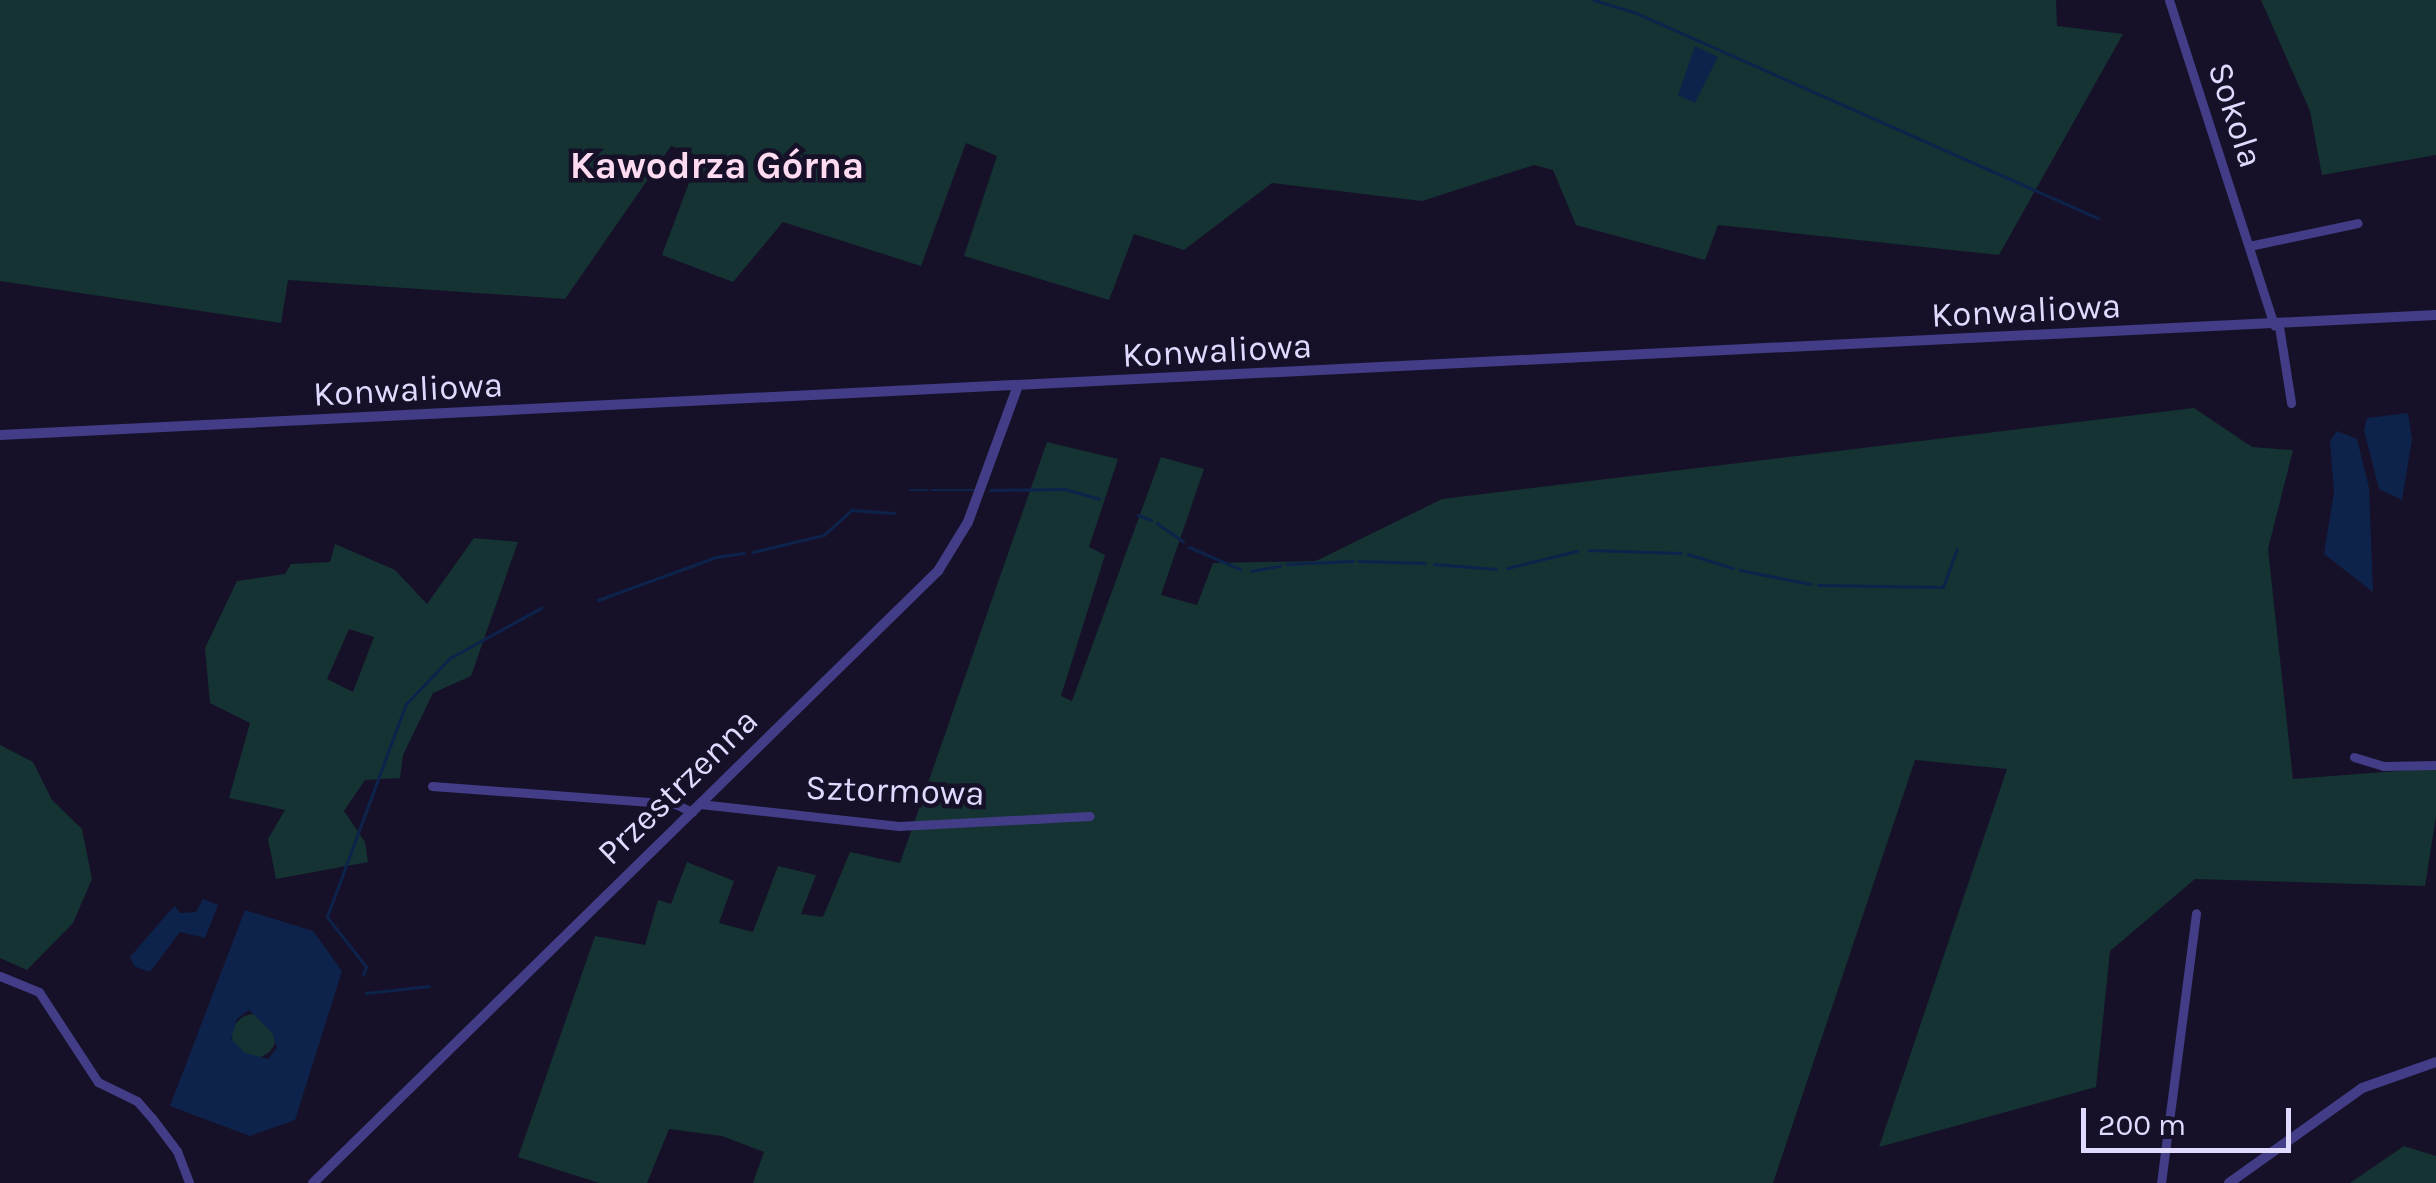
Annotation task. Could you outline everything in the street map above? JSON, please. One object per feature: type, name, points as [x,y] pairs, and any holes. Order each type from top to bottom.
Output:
[{"type":"street","name":"Sokola","points":[[2169,0],[2277,326],[2291,403]]},
{"type":"street","points":[[2249,246],[2358,223]]},
{"type":"street","name":"Konwaliowa","points":[[0,436],[2277,326],[2436,315]]},
{"type":"street","name":"Przestrzenna","points":[[313,1183],[951,555],[1017,388]]},
{"type":"street","points":[[2354,757],[2383,766],[2436,764]]},
{"type":"street","name":"Sztormowa","points":[[432,786],[898,826],[1090,816]]},
{"type":"street","points":[[2161,1183],[2196,912]]},
{"type":"street","points":[[0,976],[38,992],[98,1082],[136,1101],[152,1118],[177,1152],[189,1183]]},
{"type":"street","points":[[2229,1183],[2379,1079],[2436,1062]]},
{"type":"green space","points":[[0,0],[2056,0],[2057,26],[2123,34],[1999,255],[1718,225],[1705,260],[1576,225],[1553,170],[1534,165],[1422,201],[1272,183],[1184,250],[1134,234],[1109,300],[964,256],[997,156],[966,143],[921,266],[783,222],[733,282],[662,255],[699,156],[671,146],[565,299],[288,280],[281,323],[0,281]]},
{"type":"green space","points":[[2261,0],[2436,0],[2436,155],[2322,175],[2310,111]]},
{"type":"green space","points":[[2194,408],[2252,447],[2293,450],[2268,549],[2293,779],[2436,768],[2436,816],[2425,886],[2195,879],[2110,951],[2096,1087],[1879,1147],[2007,769],[1915,760],[1773,1183],[753,1183],[764,1152],[722,1136],[669,1129],[647,1183],[599,1183],[518,1157],[595,936],[645,945],[658,900],[671,904],[687,862],[734,881],[719,923],[753,932],[778,866],[816,875],[801,914],[823,917],[850,852],[900,863],[1047,442],[1118,459],[1089,547],[1105,555],[1061,696],[1072,701],[1161,457],[1204,469],[1161,595],[1197,605],[1213,563],[1316,561],[1442,499]]},
{"type":"green space","points":[[474,538],[518,542],[471,676],[433,693],[403,755],[400,778],[365,780],[344,811],[365,842],[368,862],[276,879],[268,839],[285,810],[229,798],[250,723],[210,703],[205,648],[237,581],[285,574],[291,564],[330,562],[335,544],[395,570],[427,604]],"holes":[[[349,629],[374,637],[353,692],[327,679]]]},
{"type":"green space","points":[[0,745],[33,762],[52,800],[82,829],[92,879],[73,923],[27,970],[0,958]]},
{"type":"green space","points":[[254,1014],[269,1021],[276,1036],[269,1051],[254,1058],[239,1051],[232,1036],[239,1021]]},
{"type":"green space","points":[[2404,1146],[2436,1156],[2436,1183],[2350,1183]]},
{"type":"water","points":[[1695,46],[1718,57],[1695,103],[1678,95]]},
{"type":"water","points":[[2408,413],[2412,439],[2402,500],[2379,489],[2364,430],[2367,418]]},
{"type":"water","points":[[2337,431],[2357,439],[2369,488],[2373,592],[2324,554],[2334,492],[2330,441]]},
{"type":"water","points":[[203,899],[218,905],[205,938],[180,932],[150,972],[134,966],[130,957],[175,906],[180,913],[196,912]]},
{"type":"water","points":[[245,910],[313,931],[342,971],[295,1120],[250,1136],[170,1106]],"holes":[[[249,1010],[273,1034],[277,1048],[268,1059],[245,1053],[231,1039],[237,1019]]]},
{"type":"waterway","points":[[1594,0],[1634,12],[2098,218]]},
{"type":"waterway","points":[[990,490],[1065,489],[1099,499]]},
{"type":"waterway","points":[[910,490],[928,490]]},
{"type":"waterway","points":[[932,490],[974,490]]},
{"type":"waterway","points":[[753,552],[824,535],[852,510],[894,513]]},
{"type":"waterway","points":[[1138,515],[1151,520]]},
{"type":"waterway","points":[[1157,523],[1183,541]]},
{"type":"waterway","points":[[1189,547],[1240,569]]},
{"type":"waterway","points":[[1818,585],[1943,587],[1957,549]]},
{"type":"waterway","points":[[1589,550],[1681,553]]},
{"type":"waterway","points":[[1507,568],[1577,551]]},
{"type":"waterway","points":[[598,600],[716,557],[744,553]]},
{"type":"waterway","points":[[1688,554],[1733,568]]},
{"type":"waterway","points":[[1287,564],[1353,561]]},
{"type":"waterway","points":[[1359,561],[1425,563]]},
{"type":"waterway","points":[[1434,564],[1496,569]]},
{"type":"waterway","points":[[1251,571],[1280,566]]},
{"type":"waterway","points":[[1740,570],[1811,584]]},
{"type":"waterway","points":[[363,975],[366,967],[327,917],[406,704],[450,658],[541,608]]},
{"type":"waterway","points":[[366,993],[429,986]]},
{"type":"district","name":"Kawodrza Górna","points":[[717,166]]}]
